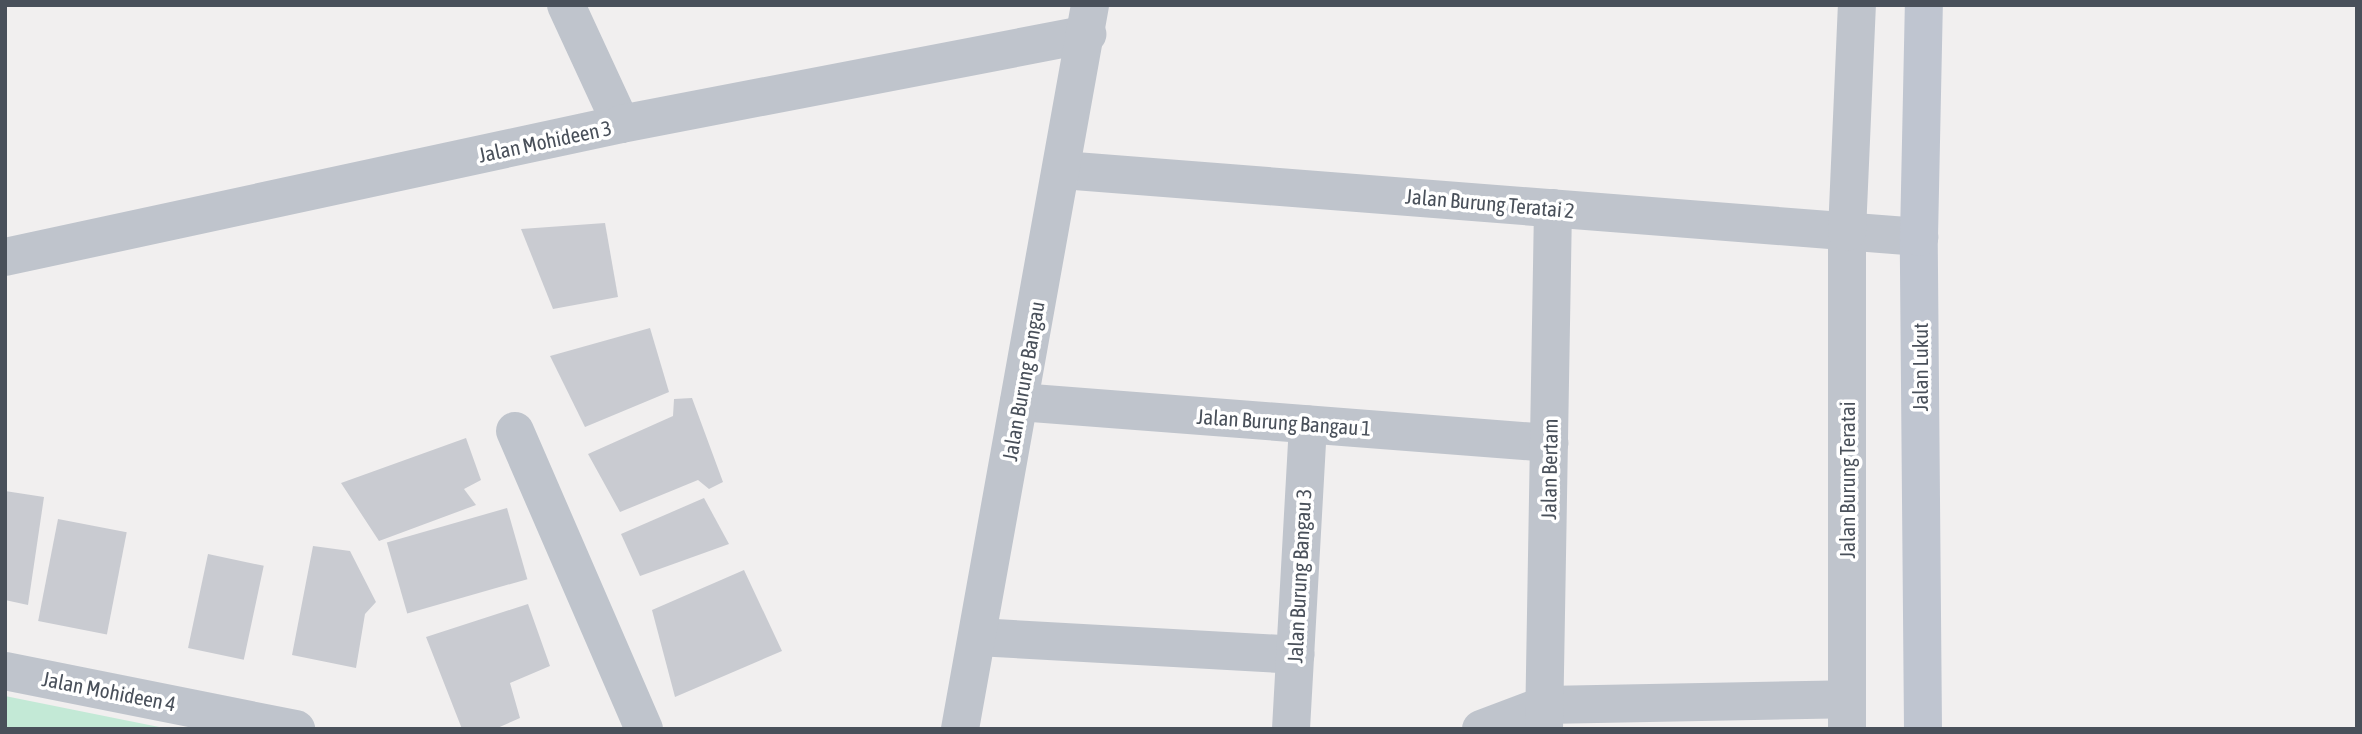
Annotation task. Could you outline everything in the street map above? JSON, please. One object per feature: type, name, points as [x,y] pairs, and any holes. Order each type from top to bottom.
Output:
[{"type":"main road","name":"Jalan Lukut","points":[[1923,729],[1919,237],[1924,5]]},
{"type":"street","points":[[566,5],[621,124]]},
{"type":"street","name":"Jalan Burung Teratai","points":[[1847,714],[1847,232],[1857,5]]},
{"type":"street","name":"Jalan Mohideen 3","points":[[5,257],[1088,20]]},
{"type":"street","name":"Jalan Burung Bangau","points":[[960,729],[1088,20]]},
{"type":"street","name":"Jalan Burung Teratai 2","points":[[1062,170],[1919,237]]},
{"type":"street","name":"Jalan Bertam","points":[[1545,717],[1553,208]]},
{"type":"street","name":"Jalan Burung Bangau 1","points":[[1019,402],[1549,443]]},
{"type":"street","name":"Jalan Burung Bangau 3","points":[[1291,729],[1308,424]]},
{"type":"street","points":[[515,431],[644,729]]},
{"type":"street","points":[[977,636],[1295,655]]},
{"type":"street","name":"Jalan Mohideen 4","points":[[5,671],[296,729]]},
{"type":"street","points":[[1481,729],[1545,717],[1847,714]]},
{"type":"green space","points":[[5,696],[169,729],[5,729]]},
{"type":"building","points":[[605,223],[618,297],[553,309],[521,229]]},
{"type":"building","points":[[650,328],[669,392],[585,427],[550,356]]},
{"type":"building","points":[[692,398],[723,482],[709,489],[698,480],[620,512],[588,454],[673,416],[674,399]]},
{"type":"building","points":[[466,438],[481,480],[464,489],[476,505],[379,541],[341,483]]},
{"type":"building","points":[[5,491],[44,497],[28,605],[5,600]]},
{"type":"building","points":[[704,498],[729,544],[640,576],[621,534]]},
{"type":"building","points":[[507,508],[527,579],[407,614],[387,542]]},
{"type":"building","points":[[58,519],[127,532],[107,634],[38,621]]},
{"type":"building","points":[[313,546],[350,551],[376,602],[365,614],[356,668],[292,655]]},
{"type":"building","points":[[208,554],[264,566],[244,660],[188,648]]},
{"type":"building","points":[[744,570],[782,651],[675,697],[652,610]]},
{"type":"building","points":[[528,604],[550,666],[510,683],[520,718],[495,729],[462,729],[426,637]]}]
